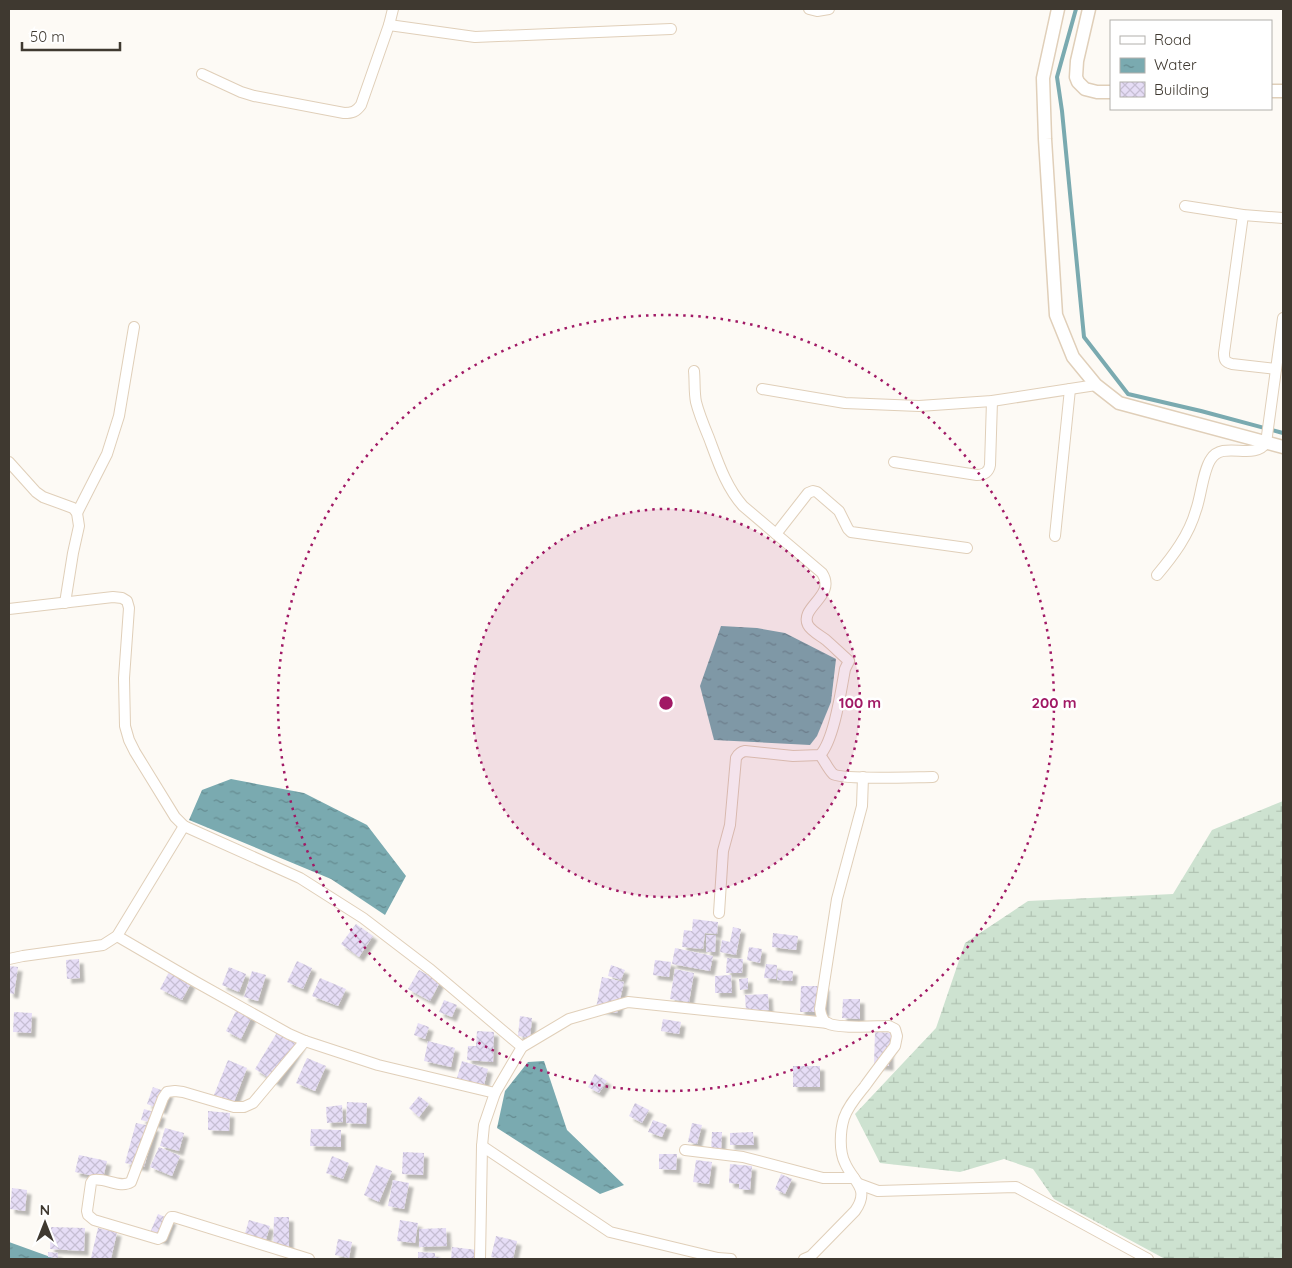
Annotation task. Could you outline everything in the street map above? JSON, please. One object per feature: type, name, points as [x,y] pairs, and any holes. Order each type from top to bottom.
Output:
[{"type":"street","points":[[202,74],[254,96],[352,113],[358,110],[361,105],[393,9]]},
{"type":"street","points":[[809,9],[817,11],[829,9]]},
{"type":"street","points":[[1058,9],[1043,78],[1046,149],[1056,315],[1073,357],[1096,385],[1119,403],[1267,440],[1283,447]]},
{"type":"street","points":[[1089,9],[1077,61],[1076,76],[1078,82],[1085,89],[1097,92],[1110,92]]},
{"type":"street","points":[[389,25],[475,37],[671,29]]},
{"type":"street","points":[[1186,206],[1243,215],[1283,218]]},
{"type":"street","points":[[1243,215],[1224,360],[1232,364],[1276,369]]},
{"type":"street","points":[[1157,575],[1170,560],[1188,531],[1197,509],[1212,457],[1232,450],[1255,451],[1263,447],[1267,440],[1283,318]]},
{"type":"street","points":[[77,513],[107,454],[119,416],[134,327]]},
{"type":"street","points":[[694,371],[696,401],[700,414],[721,471],[736,499],[822,573],[826,579],[825,590],[808,613],[807,623],[810,628],[849,662],[845,669],[832,730],[826,746],[820,755]]},
{"type":"street","points":[[762,389],[844,403],[919,406],[992,401],[1096,385]]},
{"type":"street","points":[[1055,536],[1070,389]]},
{"type":"street","points":[[894,462],[977,475],[985,474],[990,468],[992,401]]},
{"type":"street","points":[[9,462],[36,492],[73,508],[77,513],[79,526],[65,603]]},
{"type":"street","points":[[776,534],[804,497],[813,491],[817,492],[839,511],[851,532],[967,548]]},
{"type":"street","points":[[9,609],[113,598],[122,598],[127,601],[129,608],[124,678],[125,726],[135,752],[175,817],[184,826],[300,878],[363,918],[432,970],[522,1047]]},
{"type":"street","points":[[719,913],[723,851],[730,825],[736,758],[745,751],[793,756],[820,755]]},
{"type":"street","points":[[820,755],[834,774],[863,778],[933,777]]},
{"type":"street","points":[[828,1023],[822,1019],[820,1009],[838,899],[862,806],[863,778]]},
{"type":"street","points":[[9,959],[103,945],[117,936],[184,826]]},
{"type":"street","points":[[117,936],[204,987],[305,1041],[378,1065],[495,1093]]},
{"type":"street","points":[[480,1259],[482,1146],[484,1126],[495,1093],[522,1047],[569,1019],[628,1002],[828,1023],[837,1026],[889,1026],[895,1029],[897,1036],[895,1046],[849,1106],[841,1132],[841,1153],[844,1163],[862,1194],[861,1202],[856,1210],[810,1256],[804,1259]]},
{"type":"street","points":[[305,1041],[253,1103],[244,1107],[234,1107],[183,1092],[167,1092],[131,1182],[125,1185],[99,1179],[93,1180],[90,1183],[87,1211],[88,1216],[94,1220],[158,1239],[162,1236],[171,1217],[174,1217],[309,1259]]},
{"type":"street","points":[[482,1146],[610,1232],[718,1258],[731,1259]]},
{"type":"street","points":[[685,1150],[743,1157],[823,1178],[856,1181],[878,1191],[1016,1187],[1148,1259]]},
{"type":"green space","points":[[1283,801],[1283,1259],[1165,1259],[1054,1199],[1033,1169],[1004,1159],[960,1172],[880,1163],[855,1114],[936,1028],[965,943],[1028,901],[1173,894],[1212,830]]},
{"type":"water","points":[[721,626],[757,628],[785,633],[836,659],[831,702],[817,736],[810,745],[714,740],[700,686]]},
{"type":"water","points":[[231,779],[304,793],[367,825],[406,876],[385,915],[331,879],[189,820],[202,790]]},
{"type":"water","points":[[544,1061],[567,1130],[624,1185],[600,1194],[497,1128],[505,1091],[528,1062]]},
{"type":"water","points":[[9,1242],[56,1259],[9,1259]]},
{"type":"building","points":[[693,919],[718,922],[717,934],[705,933],[703,949],[682,947],[684,930],[692,931]]},
{"type":"building","points":[[356,924],[373,936],[359,957],[341,944]]},
{"type":"building","points":[[733,927],[741,929],[736,955],[720,952],[722,940],[730,942]]},
{"type":"building","points":[[773,933],[798,936],[796,950],[772,947]]},
{"type":"building","points":[[706,935],[716,935],[715,952],[706,952]]},
{"type":"building","points":[[749,947],[762,949],[760,963],[747,960]]},
{"type":"building","points":[[675,948],[713,956],[710,971],[672,964]]},
{"type":"building","points":[[727,958],[743,959],[742,973],[726,973]]},
{"type":"building","points":[[79,959],[80,978],[67,979],[66,960]]},
{"type":"building","points":[[655,960],[671,962],[669,977],[653,975]]},
{"type":"building","points":[[297,961],[312,968],[303,989],[287,982]]},
{"type":"building","points":[[766,964],[777,965],[776,979],[764,978]]},
{"type":"building","points":[[611,965],[625,970],[621,980],[608,976]]},
{"type":"building","points":[[9,966],[18,967],[14,994],[9,993]]},
{"type":"building","points":[[229,967],[246,974],[239,992],[222,985]]},
{"type":"building","points":[[675,969],[694,973],[689,1002],[670,999]]},
{"type":"building","points":[[419,970],[440,982],[430,1001],[408,989]]},
{"type":"building","points":[[778,970],[793,971],[792,981],[777,980]]},
{"type":"building","points":[[252,971],[266,975],[258,1001],[244,997]]},
{"type":"building","points":[[169,972],[191,983],[182,1000],[160,989]]},
{"type":"building","points":[[731,975],[732,993],[715,993],[715,976]]},
{"type":"building","points":[[602,977],[624,982],[617,1013],[596,1008]]},
{"type":"building","points":[[320,978],[346,989],[338,1006],[312,996]]},
{"type":"building","points":[[748,978],[748,989],[740,990],[739,979]]},
{"type":"building","points":[[801,986],[825,986],[825,1012],[800,1012]]},
{"type":"building","points":[[768,994],[769,1010],[746,1011],[745,995]]},
{"type":"building","points":[[843,999],[860,999],[860,1019],[842,1018]]},
{"type":"building","points":[[444,1000],[457,1005],[452,1017],[439,1012]]},
{"type":"building","points":[[237,1009],[252,1016],[241,1039],[226,1031]]},
{"type":"building","points":[[14,1012],[32,1013],[31,1033],[13,1032]]},
{"type":"building","points":[[520,1016],[532,1018],[530,1038],[518,1036]]},
{"type":"building","points":[[663,1019],[681,1022],[679,1034],[661,1031]]},
{"type":"building","points":[[418,1023],[429,1027],[425,1039],[414,1035]]},
{"type":"building","points":[[278,1031],[301,1044],[277,1083],[255,1069]]},
{"type":"building","points":[[477,1031],[494,1032],[493,1062],[467,1060],[468,1046],[476,1046]]},
{"type":"building","points":[[875,1032],[895,1033],[889,1053],[889,1066],[874,1065]]},
{"type":"building","points":[[428,1041],[455,1048],[451,1067],[424,1061]]},
{"type":"building","points":[[307,1058],[326,1066],[315,1091],[296,1083]]},
{"type":"building","points":[[228,1060],[247,1068],[234,1102],[214,1095]]},
{"type":"building","points":[[462,1061],[488,1069],[484,1085],[457,1078]]},
{"type":"building","points":[[793,1066],[820,1066],[820,1087],[793,1087]]},
{"type":"building","points":[[595,1074],[607,1081],[599,1093],[588,1087]]},
{"type":"building","points":[[153,1087],[169,1093],[162,1110],[147,1104]]},
{"type":"building","points":[[419,1096],[429,1104],[419,1117],[409,1108]]},
{"type":"building","points":[[347,1102],[367,1103],[366,1124],[346,1123]]},
{"type":"building","points":[[635,1103],[649,1110],[642,1123],[629,1116]]},
{"type":"building","points":[[342,1105],[343,1122],[327,1123],[326,1107]]},
{"type":"building","points":[[144,1109],[161,1114],[158,1124],[141,1120]]},
{"type":"building","points":[[208,1111],[230,1113],[229,1131],[208,1130]]},
{"type":"building","points":[[653,1120],[667,1125],[662,1137],[648,1132]]},
{"type":"building","points":[[136,1123],[155,1127],[144,1167],[125,1163]]},
{"type":"building","points":[[692,1123],[702,1125],[697,1144],[688,1142]]},
{"type":"building","points":[[165,1128],[184,1133],[179,1151],[160,1146]]},
{"type":"building","points":[[311,1129],[341,1130],[341,1147],[310,1146]]},
{"type":"building","points":[[712,1132],[722,1132],[721,1152],[711,1152]]},
{"type":"building","points":[[753,1132],[754,1145],[730,1145],[730,1133]]},
{"type":"building","points":[[159,1147],[180,1156],[172,1176],[150,1167]]},
{"type":"building","points":[[403,1152],[424,1153],[423,1175],[402,1174]]},
{"type":"building","points":[[659,1154],[677,1154],[676,1170],[659,1169]]},
{"type":"building","points":[[79,1155],[107,1161],[103,1178],[75,1172]]},
{"type":"building","points":[[332,1156],[349,1163],[343,1179],[326,1173]]},
{"type":"building","points":[[696,1160],[712,1162],[709,1184],[693,1182]]},
{"type":"building","points":[[730,1164],[752,1166],[750,1190],[739,1189],[739,1184],[729,1183]]},
{"type":"building","points":[[376,1165],[392,1171],[379,1202],[364,1195]]},
{"type":"building","points":[[781,1174],[792,1179],[785,1194],[775,1189]]},
{"type":"building","points":[[393,1180],[409,1183],[404,1209],[388,1206]]},
{"type":"building","points":[[12,1188],[27,1190],[25,1211],[10,1209]]},
{"type":"building","points":[[158,1214],[172,1220],[164,1241],[149,1235]]},
{"type":"building","points":[[274,1217],[289,1217],[289,1251],[273,1250]]},
{"type":"building","points":[[249,1220],[270,1226],[264,1246],[243,1240]]},
{"type":"building","points":[[400,1220],[418,1223],[415,1243],[397,1241]]},
{"type":"building","points":[[51,1227],[85,1228],[84,1251],[50,1249]]},
{"type":"building","points":[[98,1228],[117,1232],[111,1259],[91,1258]]},
{"type":"building","points":[[446,1228],[447,1246],[419,1247],[419,1229]]},
{"type":"building","points":[[496,1236],[517,1241],[513,1259],[491,1257]]},
{"type":"building","points":[[338,1239],[352,1242],[349,1258],[335,1255]]},
{"type":"building","points":[[452,1247],[477,1250],[476,1259],[451,1259]]},
{"type":"building","points":[[48,1252],[58,1253],[58,1258],[48,1257]]},
{"type":"building","points":[[418,1252],[435,1253],[435,1257],[442,1259],[418,1259]]},
{"type":"waterway","points":[[1076,9],[1057,77],[1084,337],[1128,394],[1283,433]]}]
